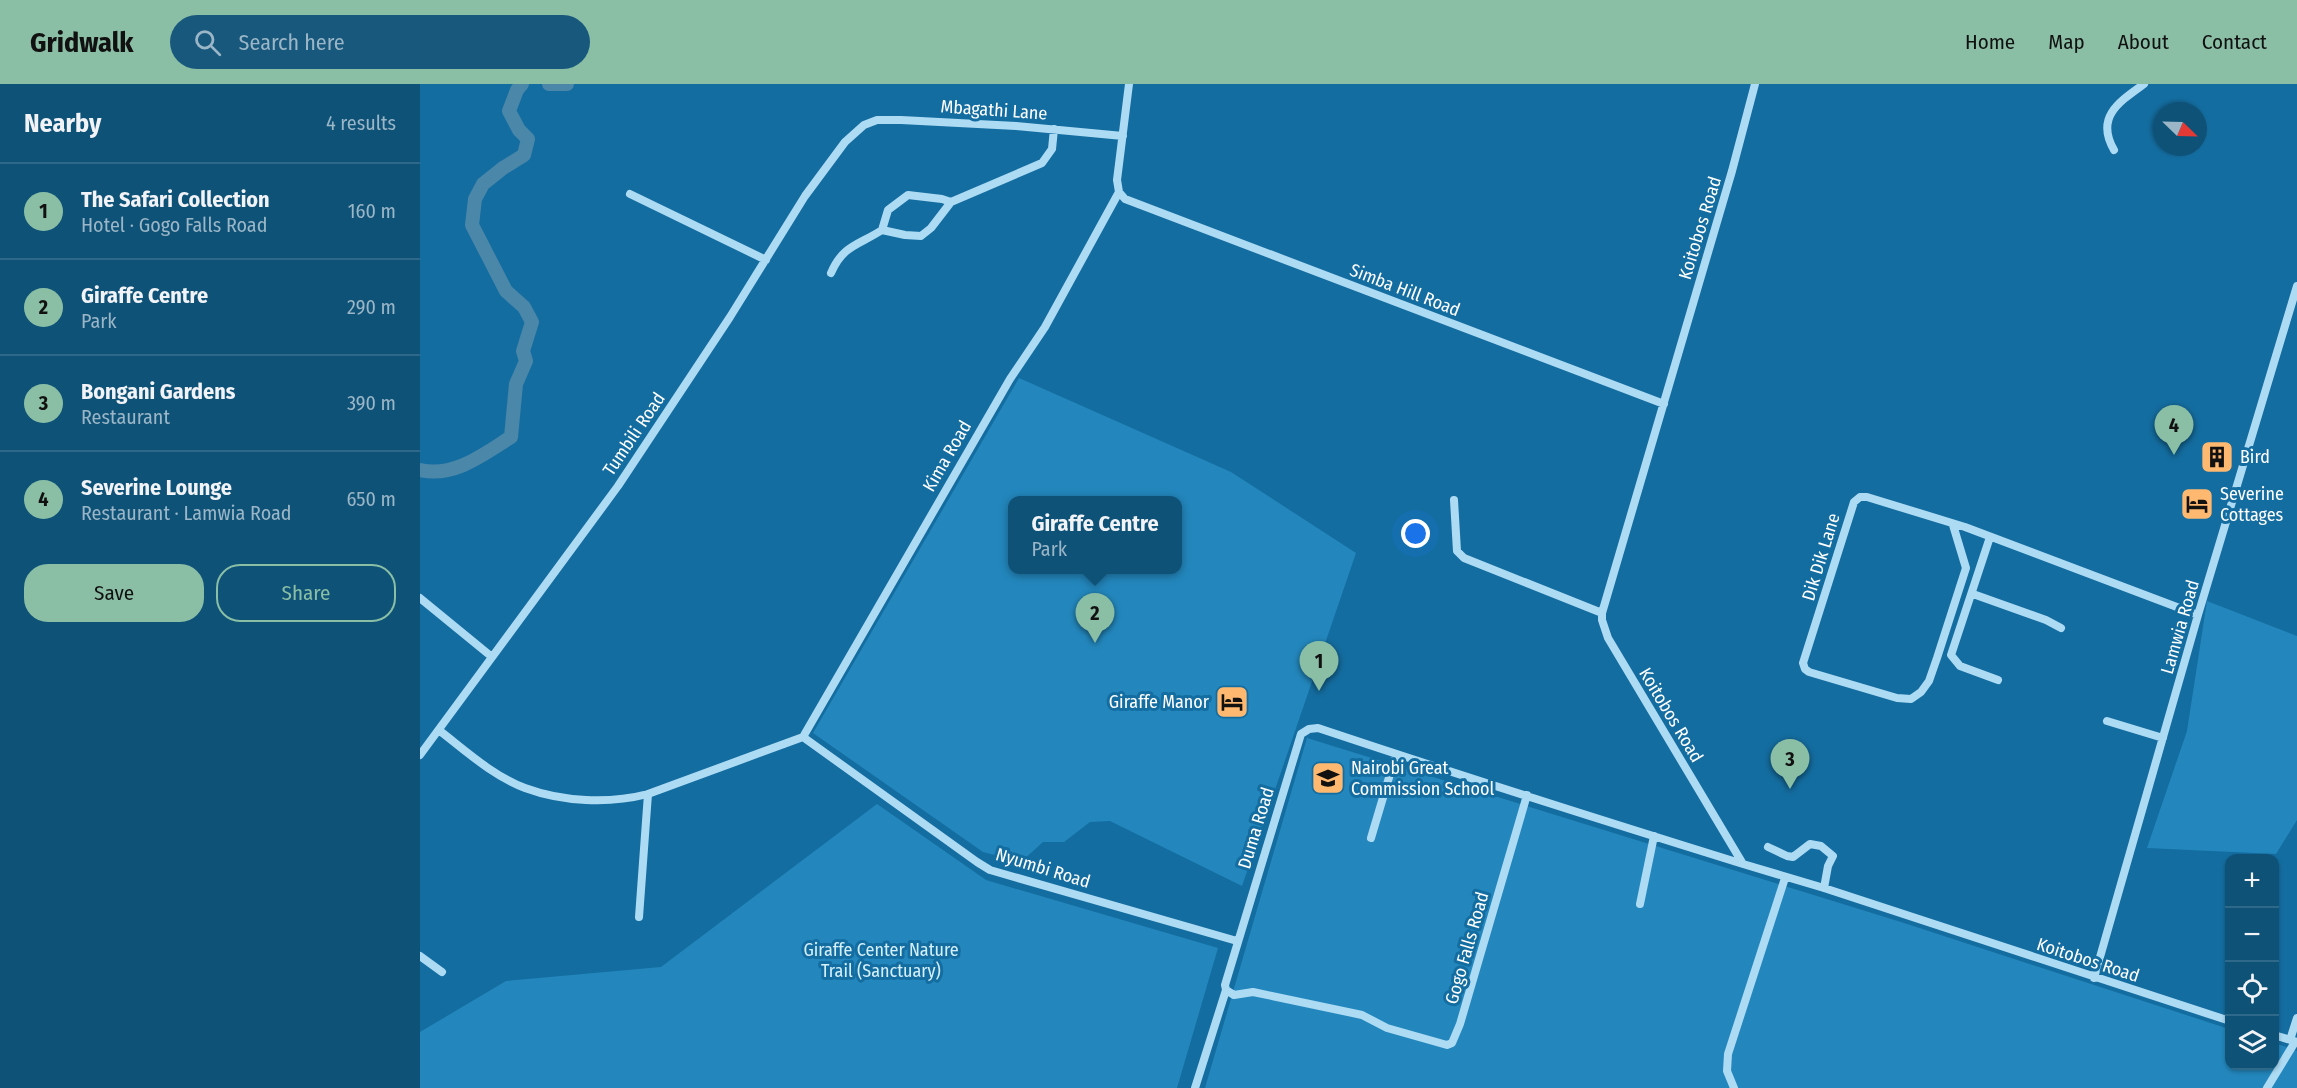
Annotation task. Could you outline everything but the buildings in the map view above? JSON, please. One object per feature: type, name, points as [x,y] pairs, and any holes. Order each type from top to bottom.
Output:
[{"type":"street","points":[[1119,192],[1117,180],[1129,84]]},
{"type":"street","name":"Koitobos Road","points":[[1755,84],[1732,171],[1602,613],[1608,638],[1743,864],[1824,888],[2225,1020]]},
{"type":"street","points":[[2114,150],[2108,138],[2107,123],[2112,110],[2144,84]]},
{"type":"street","name":"Mbagathi Lane","points":[[864,125],[877,120],[901,120],[1054,129],[1123,136]]},
{"type":"street","name":"Tumbili Road","points":[[420,755],[440,731],[618,486],[766,260],[805,196],[846,142],[864,125]]},
{"type":"street","points":[[831,273],[836,261],[844,251],[882,230],[921,236],[931,228],[951,202],[1042,163],[1052,149],[1054,129]]},
{"type":"street","name":"Simba Hill Road","points":[[1119,192],[1125,199],[1136,205],[1664,404]]},
{"type":"street","name":"Kima Road","points":[[803,737],[1010,379],[1045,327],[1119,192]]},
{"type":"street","points":[[630,194],[766,260]]},
{"type":"street","points":[[882,230],[888,210],[908,195],[951,202]]},
{"type":"street","name":"Lamwia Road","points":[[2094,978],[2198,615],[2297,286]]},
{"type":"street","name":"Dik Dik Lane","points":[[1953,525],[1966,568],[1929,681],[1921,692],[1911,699],[1897,698],[1804,669],[1803,663],[1854,502],[1860,497],[1867,496],[1990,537],[2198,615]]},
{"type":"street","points":[[1454,500],[1457,551],[1464,558],[1602,613]]},
{"type":"street","points":[[1990,537],[1951,655],[1960,666],[1998,680]]},
{"type":"street","points":[[1973,594],[2046,620],[2061,628]]},
{"type":"street","points":[[420,598],[492,657]]},
{"type":"street","points":[[2107,721],[2163,738]]},
{"type":"street","name":"Duma Road","points":[[1195,1088],[1227,990],[1226,984],[1237,941],[1301,734],[1309,729],[1318,728],[1396,754]]},
{"type":"street","points":[[440,731],[493,771],[524,788],[569,798],[597,800],[623,800],[648,794],[803,737]]},
{"type":"street","name":"Nyumbi Road","points":[[803,737],[990,870],[1237,941]]},
{"type":"street","points":[[1371,838],[1396,754],[1743,864]]},
{"type":"street","points":[[639,917],[648,794]]},
{"type":"street","name":"Gogo Falls Road","points":[[1227,990],[1234,995],[1253,992],[1362,1015],[1387,1028],[1447,1046],[1452,1043],[1464,1013],[1527,795]]},
{"type":"street","points":[[1640,904],[1654,836]]},
{"type":"street","points":[[1768,847],[1793,857],[1810,844],[1821,846],[1833,856],[1828,866],[1824,888]]},
{"type":"street","points":[[1734,1088],[1727,1071],[1728,1053],[1785,878]]},
{"type":"street","points":[[420,956],[442,972]]},
{"type":"street","points":[[2267,1088],[2294,1041],[2297,1018]]},
{"type":"street","points":[[2279,1036],[2294,1041]]},
{"type":"green space","points":[[1019,378],[1231,472],[1356,553],[1242,886],[1110,821],[1090,822],[1064,842],[1043,842],[1021,862],[983,852],[813,733]]},
{"type":"green space","points":[[2207,601],[2297,636],[2297,820],[2276,854],[2147,848],[2187,731]]},
{"type":"green space","points":[[1307,738],[1901,922],[2225,1028],[2225,1070],[2279,1070],[2279,1044],[2297,1051],[2297,1088],[1205,1088]]},
{"type":"green space","name":"Giraffe Center Nature Trail (Sanctuary)","points":[[877,804],[986,880],[1218,948],[1177,1088],[420,1088],[420,1032],[506,981],[661,967]]},
{"type":"waterway","points":[[420,470],[433,472],[457,468],[511,437],[516,384],[526,361],[523,351],[532,322],[524,307],[506,291],[472,225],[475,199],[483,184],[524,155],[528,139],[519,130],[509,111],[517,90],[522,84]]},
{"type":"waterway","points":[[549,84],[567,84]]},
{"type":"place","name":"Severine Lounge","points":[[2174,455]]},
{"type":"place","name":"Bird","points":[[2217,457]]},
{"type":"place","name":"Severine Cottages","points":[[2197,504]]},
{"type":"place","name":"Giraffe Centre","points":[[1095,643]]},
{"type":"place","name":"The Safari Collection","points":[[1319,691]]},
{"type":"place","name":"Giraffe Manor","points":[[1232,702]]},
{"type":"place","name":"Nairobi Great Commission School","points":[[1328,778]]},
{"type":"place","name":"Bongani Gardens","points":[[1790,789]]}]
